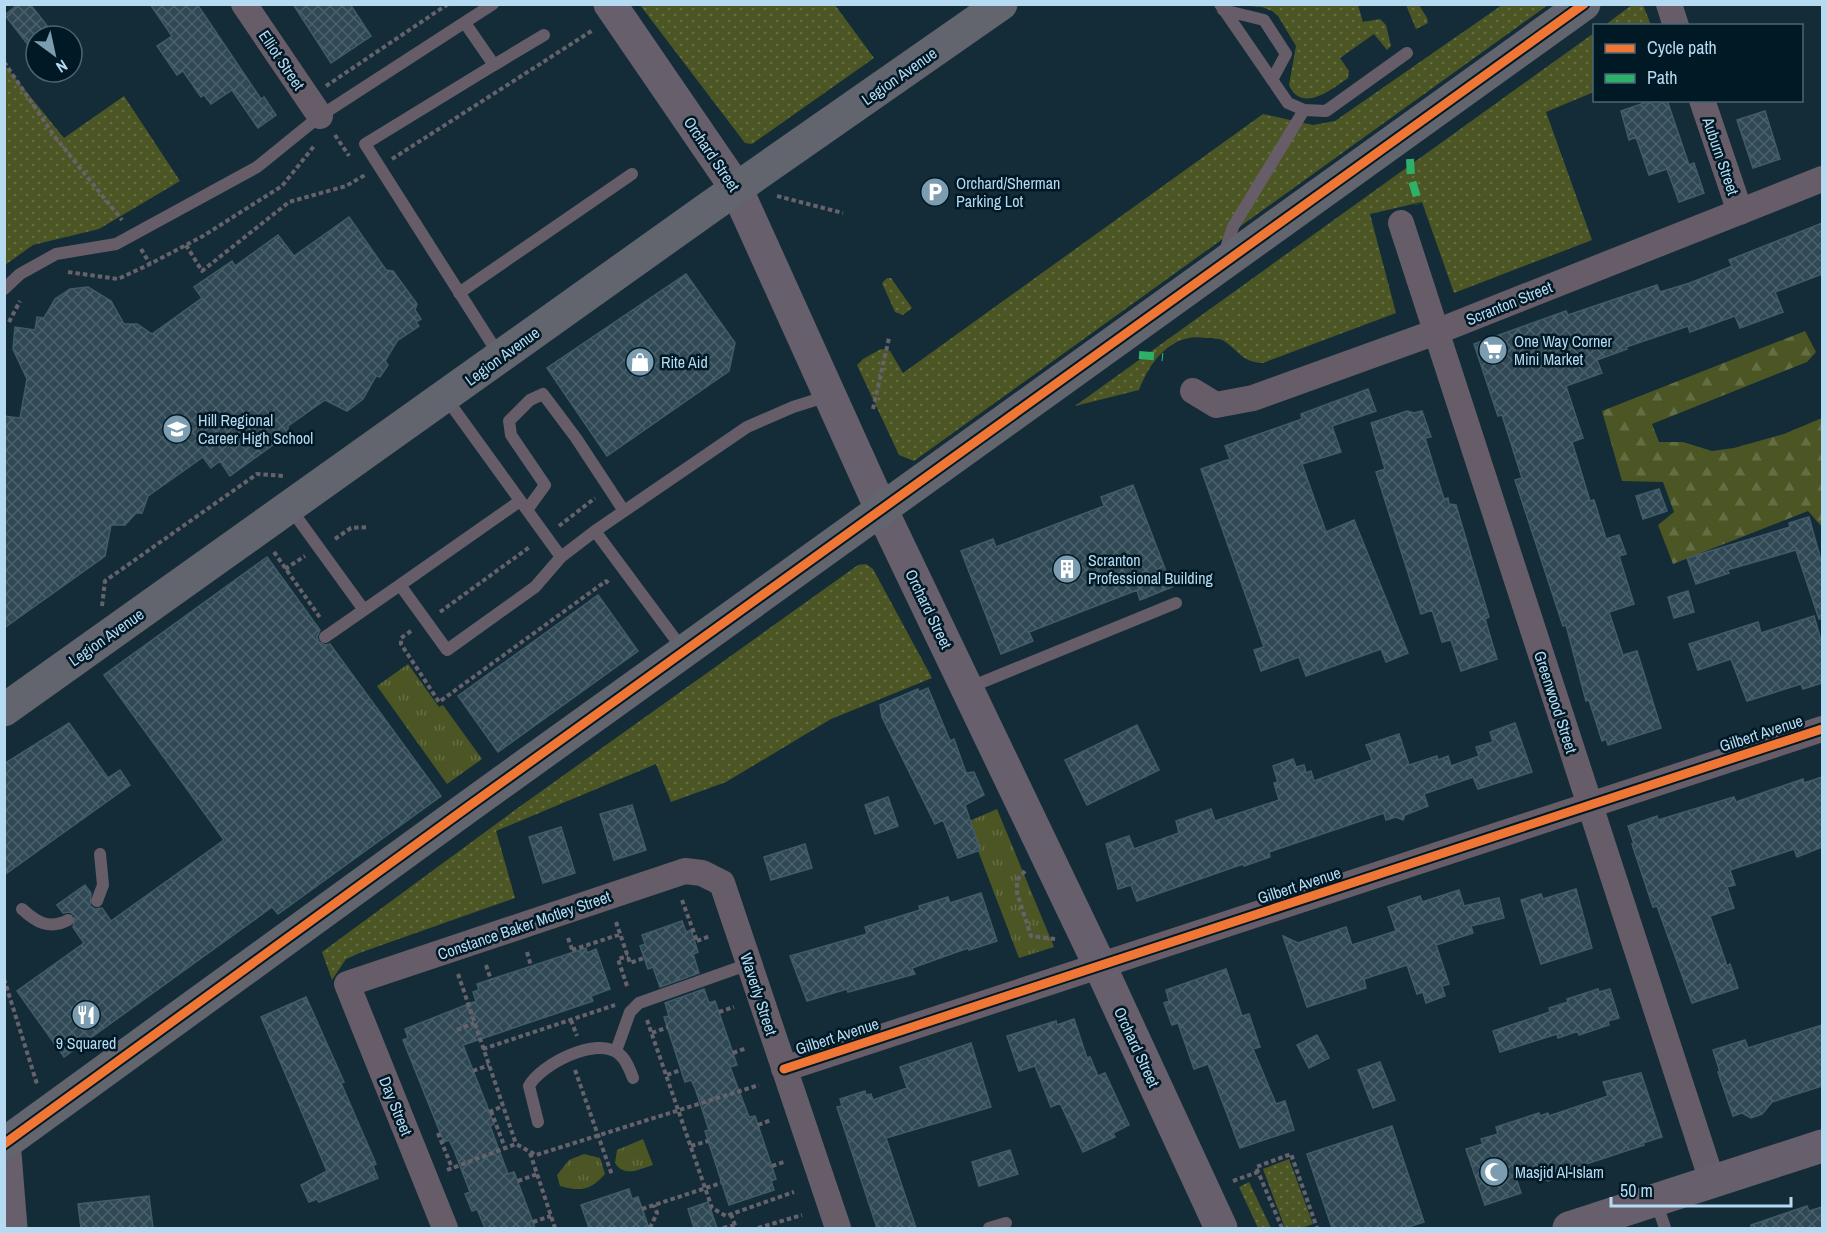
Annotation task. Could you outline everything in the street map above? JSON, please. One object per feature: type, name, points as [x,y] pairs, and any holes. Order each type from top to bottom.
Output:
[{"type":"highway","points":[[5,1143],[1584,4]]},
{"type":"highway","name":"Legion Avenue","points":[[4,710],[736,188],[863,102],[997,5]]},
{"type":"main road","name":"Orchard Street","points":[[610,4],[736,188],[882,511],[1100,966],[1221,1228]]},
{"type":"main road","points":[[5,1143],[11,1228]]},
{"type":"main road","points":[[1569,1228],[1622,1216],[1660,1214],[1712,1181],[1822,1146]]},
{"type":"street","name":"Elliot Street","points":[[244,4],[320,116]]},
{"type":"street","points":[[1669,4],[1675,24]]},
{"type":"street","name":"Auburn Street","points":[[1703,102],[1740,212]]},
{"type":"street","name":"Scranton Street","points":[[1193,391],[1216,405],[1253,398],[1436,332],[1822,179]]},
{"type":"street","name":"Greenwood Street","points":[[1401,223],[1712,1181]]},
{"type":"street","name":"Gilbert Avenue","points":[[784,1069],[1822,729]]},
{"type":"street","name":"Constance Baker Motley Street","points":[[347,984],[685,871],[702,873]]},
{"type":"street","name":"Waverly Street","points":[[702,873],[723,883],[838,1228]]},
{"type":"street","name":"Day Street","points":[[347,984],[445,1228]]},
{"type":"lane","points":[[4,289],[20,274],[56,254],[116,244],[256,167],[320,116],[494,4]]},
{"type":"lane","points":[[1221,7],[1264,20],[1286,54],[1272,80]]},
{"type":"lane","points":[[1221,7],[1288,103],[1304,111],[1326,111],[1407,53]]},
{"type":"lane","points":[[465,23],[494,65]]},
{"type":"lane","points":[[501,357],[365,144],[544,35]]},
{"type":"lane","points":[[1219,267],[1233,227],[1304,111]]},
{"type":"lane","points":[[459,292],[632,174]]},
{"type":"lane","points":[[328,635],[400,585],[524,506],[545,485],[512,435],[509,421],[530,400],[543,394],[576,438],[624,511]]},
{"type":"lane","points":[[400,585],[447,650],[535,587],[561,556],[747,427],[803,403],[830,395]]},
{"type":"lane","points":[[445,397],[561,556]]},
{"type":"lane","points":[[289,507],[364,610]]},
{"type":"lane","points":[[595,531],[684,652]]},
{"type":"lane","points":[[967,688],[1176,603]]},
{"type":"lane","points":[[97,901],[103,885],[100,854]]},
{"type":"lane","points":[[22,909],[39,922],[48,925],[68,920]]},
{"type":"lane","points":[[616,1051],[630,1012],[639,1003],[749,964]]},
{"type":"lane","points":[[538,1122],[529,1086],[533,1078],[547,1066],[570,1055],[591,1049],[616,1051],[623,1058],[633,1078]]},
{"type":"lane","points":[[989,1228],[1006,1222]]},
{"type":"path","points":[[326,86],[448,4]]},
{"type":"path","points":[[4,62],[55,137],[118,213],[150,264]]},
{"type":"path","points":[[777,195],[843,213]]},
{"type":"path","points":[[873,409],[889,338]]},
{"type":"path","points":[[272,549],[328,635]]},
{"type":"path","points":[[1025,871],[1017,880],[1017,893],[1031,936],[1055,939]]},
{"type":"path","points":[[682,900],[696,941],[710,936]]},
{"type":"path","points":[[616,922],[630,963],[644,958]]},
{"type":"path","points":[[568,938],[572,951],[621,934]]},
{"type":"path","points":[[527,952],[531,966]]},
{"type":"path","points":[[627,986],[618,959],[628,956]]},
{"type":"path","points":[[486,965],[491,980]]},
{"type":"path","points":[[458,974],[516,1144],[536,1155],[759,1085]]},
{"type":"path","points":[[4,979],[37,1086],[32,1090]]},
{"type":"path","points":[[483,1049],[618,1003],[639,1003],[652,1033],[712,1208],[726,1216],[794,1192]]},
{"type":"path","points":[[718,1012],[734,1007]]},
{"type":"path","points":[[457,1030],[474,1023]]},
{"type":"path","points":[[652,1033],[668,1028]]},
{"type":"path","points":[[733,1053],[747,1048]]},
{"type":"path","points":[[570,1055],[612,1175]]},
{"type":"path","points":[[473,1071],[489,1065]]},
{"type":"path","points":[[667,1076],[681,1070]]},
{"type":"path","points":[[503,1106],[490,1111],[505,1148]]},
{"type":"path","points":[[758,1125],[771,1120]]},
{"type":"path","points":[[438,1133],[452,1168]]},
{"type":"path","points":[[691,1146],[708,1141]]},
{"type":"path","points":[[441,1173],[516,1144]]},
{"type":"path","points":[[530,1152],[555,1228]]},
{"type":"path","points":[[1282,1228],[1256,1167],[1291,1154],[1316,1228]]},
{"type":"path","points":[[772,1166],[784,1162]]},
{"type":"path","points":[[1233,1181],[1258,1172]]},
{"type":"path","points":[[518,1181],[537,1174]]},
{"type":"path","points":[[642,1209],[721,1183]]},
{"type":"path","points":[[650,1228],[657,1213],[654,1205]]},
{"type":"path","points":[[723,1228],[735,1227],[731,1214]]},
{"type":"path","points":[[758,1228],[802,1215]]},
{"type":"path","points":[[533,1222],[551,1216]]},
{"type":"green space","points":[[1633,4],[1643,5],[1651,24],[1606,24]]},
{"type":"green space","points":[[640,5],[835,5],[874,58],[752,144],[745,143]]},
{"type":"green space","points":[[1237,5],[1358,5],[1363,22],[1380,19],[1386,25],[1391,46],[1387,50],[1374,34],[1340,58],[1349,71],[1348,78],[1326,93],[1301,98],[1289,85],[1296,46],[1278,16],[1262,7]]},
{"type":"green space","points":[[1406,5],[1419,5],[1428,23],[1416,29]]},
{"type":"green space","points":[[1502,5],[1548,5],[914,461],[899,455],[857,365],[863,359],[881,349],[890,351],[903,373],[1263,114],[1313,125],[1335,121]]},
{"type":"green space","points":[[1593,34],[1593,92],[1546,112],[1592,240],[1454,293],[1422,202],[1370,214],[1396,313],[1263,363],[1250,361],[1220,339],[1194,337],[1183,340],[1173,344],[1156,359],[1139,390],[1075,406]]},
{"type":"green space","points":[[4,64],[64,138],[124,96],[180,181],[99,229],[33,245],[5,265]]},
{"type":"green space","points":[[887,278],[891,278],[912,308],[903,315],[895,312],[882,283]]},
{"type":"green space","points":[[1805,331],[1816,352],[1807,362],[1652,424],[1659,442],[1683,442],[1712,451],[1734,448],[1784,434],[1822,418],[1822,527],[1808,511],[1673,564],[1658,525],[1674,512],[1663,482],[1622,481],[1602,411]]},
{"type":"green space","points":[[866,564],[873,569],[932,678],[831,719],[726,782],[671,802],[656,764],[496,831],[515,898],[346,959],[332,980],[322,952],[515,810],[858,565]]},
{"type":"green space","points":[[408,664],[439,707],[443,705],[482,759],[447,784],[377,686]]},
{"type":"green space","points":[[997,809],[1054,947],[1019,958],[967,822]]},
{"type":"green space","points":[[643,1139],[653,1165],[632,1171],[619,1168],[615,1163],[617,1150]]},
{"type":"green space","points":[[584,1154],[600,1158],[605,1174],[585,1188],[574,1189],[560,1186],[557,1175],[569,1160]]},
{"type":"green space","points":[[1289,1159],[1313,1224],[1302,1228],[1285,1228],[1263,1169]]},
{"type":"green space","points":[[1249,1182],[1271,1228],[1258,1228],[1239,1187]]},
{"type":"building","points":[[18,4],[30,4],[46,24],[24,24],[24,40],[5,15]]},
{"type":"building","points":[[150,4],[197,4],[261,99],[264,97],[276,115],[258,128],[232,90],[211,104],[204,95],[201,97],[183,71],[177,75],[157,46],[172,36]]},
{"type":"building","points":[[293,4],[350,4],[371,36],[331,63]]},
{"type":"building","points":[[1647,102],[1668,102],[1689,165],[1694,163],[1704,193],[1679,202],[1667,169],[1649,175],[1636,137],[1629,140],[1621,111]]},
{"type":"building","points":[[1765,111],[1780,159],[1753,168],[1737,120]]},
{"type":"building","points":[[349,217],[386,270],[393,271],[417,304],[415,310],[421,319],[416,322],[419,326],[397,341],[385,361],[388,365],[380,377],[376,376],[363,399],[347,411],[325,400],[288,426],[288,434],[230,476],[220,461],[211,468],[203,457],[148,496],[142,513],[136,513],[125,525],[111,525],[105,556],[4,628],[4,416],[20,418],[27,379],[13,349],[15,327],[35,330],[37,317],[44,318],[55,299],[70,289],[88,287],[111,301],[124,324],[137,324],[152,334],[202,298],[194,287],[232,261],[235,266],[278,235],[294,256]]},
{"type":"building","points":[[1822,223],[1822,274],[1775,292],[1783,312],[1740,328],[1735,316],[1690,332],[1688,326],[1626,347],[1627,349],[1597,360],[1602,373],[1566,386],[1583,438],[1572,442],[1590,501],[1594,500],[1606,539],[1619,535],[1626,554],[1619,556],[1634,604],[1609,612],[1623,655],[1637,651],[1661,728],[1608,745],[1606,739],[1602,741],[1589,700],[1586,701],[1566,625],[1563,626],[1515,480],[1522,478],[1502,415],[1498,416],[1474,344],[1566,311],[1568,315],[1657,285],[1660,292],[1690,283],[1732,266],[1729,260]]},
{"type":"building","points":[[686,274],[735,343],[729,371],[607,456],[547,368]]},
{"type":"building","points":[[1368,389],[1376,411],[1332,426],[1341,452],[1302,464],[1326,532],[1354,520],[1408,653],[1386,662],[1381,649],[1306,676],[1299,657],[1261,671],[1254,650],[1264,647],[1201,469],[1230,459],[1225,446],[1302,419],[1301,414]]},
{"type":"building","points":[[1407,411],[1414,413],[1422,411],[1431,437],[1425,438],[1444,499],[1448,498],[1449,504],[1456,505],[1489,617],[1485,619],[1497,659],[1461,671],[1451,640],[1442,642],[1432,610],[1421,614],[1376,472],[1385,469],[1371,423]]},
{"type":"building","name":"Scranton Professional Building","points":[[1133,485],[1172,587],[1140,600],[1137,590],[1029,632],[1033,641],[1001,654],[961,551],[993,539],[996,547],[1104,506],[1101,497]]},
{"type":"building","points":[[1659,489],[1667,511],[1643,519],[1636,496]]},
{"type":"building","points":[[1809,517],[1822,564],[1822,618],[1819,619],[1796,550],[1727,570],[1729,573],[1696,584],[1687,558],[1790,527],[1789,523]]},
{"type":"building","points":[[267,557],[320,630],[317,637],[319,642],[325,645],[330,644],[441,796],[278,914],[272,907],[64,1057],[17,991],[84,943],[73,927],[75,916],[70,912],[63,913],[57,905],[85,885],[91,893],[90,906],[95,909],[102,908],[111,921],[224,840],[104,675]]},
{"type":"building","points":[[1688,591],[1694,612],[1674,618],[1668,597]]},
{"type":"building","points":[[598,595],[638,651],[498,752],[458,696]]},
{"type":"building","points":[[1814,616],[1822,644],[1822,683],[1803,689],[1801,684],[1747,701],[1731,659],[1698,670],[1689,644],[1758,622],[1761,633]]},
{"type":"building","points":[[928,688],[950,741],[954,739],[966,773],[974,772],[984,795],[965,805],[980,850],[958,858],[943,820],[935,824],[882,717],[880,705],[918,689],[919,692]]},
{"type":"building","points":[[69,723],[108,778],[120,770],[130,785],[4,875],[4,764]]},
{"type":"building","points":[[1515,723],[1532,772],[1478,789],[1473,777],[1424,794],[1428,806],[1405,815],[1403,820],[1396,817],[1386,820],[1384,813],[1269,852],[1270,857],[1244,866],[1243,864],[1137,901],[1131,885],[1118,889],[1106,844],[1129,836],[1134,849],[1179,833],[1176,821],[1211,809],[1215,821],[1279,800],[1274,783],[1278,782],[1273,766],[1293,759],[1296,767],[1304,765],[1306,773],[1311,771],[1314,781],[1372,760],[1366,745],[1399,734],[1409,765],[1437,756],[1438,760],[1448,756],[1451,766],[1479,756],[1476,747],[1493,742],[1490,732]]},
{"type":"building","points":[[1137,725],[1159,770],[1087,805],[1065,760]]},
{"type":"building","points":[[1822,777],[1822,847],[1797,857],[1794,849],[1730,870],[1735,885],[1727,887],[1734,908],[1710,916],[1727,966],[1730,964],[1738,988],[1692,1003],[1657,906],[1653,907],[1628,826],[1657,816],[1658,820],[1734,797],[1736,802],[1803,779],[1804,783]]},
{"type":"building","points":[[888,797],[898,826],[875,834],[865,805]]},
{"type":"building","points":[[632,805],[646,850],[614,860],[600,814]]},
{"type":"building","points":[[561,827],[575,873],[543,883],[529,837]]},
{"type":"building","points":[[805,844],[812,868],[771,880],[764,857]]},
{"type":"building","points":[[1576,889],[1592,948],[1541,964],[1521,900],[1541,894],[1543,899]]},
{"type":"building","points":[[1459,890],[1464,906],[1499,898],[1504,918],[1471,926],[1473,933],[1436,945],[1449,984],[1442,986],[1445,996],[1426,1003],[1423,992],[1417,994],[1407,965],[1364,979],[1366,988],[1307,1007],[1283,936],[1298,943],[1346,927],[1352,945],[1396,931],[1388,907],[1420,896],[1422,902]]},
{"type":"building","points":[[981,893],[997,941],[969,950],[968,948],[912,968],[915,974],[848,992],[847,989],[807,1001],[790,956],[867,934],[865,927],[920,910],[919,906],[948,897],[950,903]]},
{"type":"building","points":[[682,921],[686,932],[691,930],[698,952],[693,954],[699,973],[660,987],[653,967],[648,969],[640,946],[645,944],[642,935]]},
{"type":"building","points":[[586,948],[587,953],[596,949],[610,989],[591,996],[593,1001],[463,1045],[494,1124],[490,1126],[508,1174],[514,1172],[535,1228],[485,1228],[477,1209],[472,1211],[465,1194],[470,1192],[454,1150],[449,1140],[444,1142],[411,1060],[403,1040],[408,1038],[405,1029],[476,1001],[473,992],[479,990],[477,984]]},
{"type":"building","points":[[1226,969],[1242,1016],[1249,1014],[1260,1047],[1253,1049],[1276,1104],[1285,1101],[1294,1130],[1240,1148],[1208,1064],[1194,1069],[1178,1023],[1172,1025],[1164,1003],[1169,1001],[1166,990]]},
{"type":"building","points":[[704,989],[709,1003],[715,1001],[737,1065],[730,1067],[749,1117],[755,1116],[776,1179],[771,1181],[774,1190],[729,1205],[705,1131],[709,1130],[695,1088],[691,1080],[685,1082],[664,1017],[669,1016],[665,1003]]},
{"type":"building","points":[[1598,989],[1599,992],[1610,989],[1619,1018],[1608,1021],[1609,1025],[1579,1035],[1578,1031],[1558,1038],[1557,1034],[1500,1052],[1493,1031],[1550,1012],[1549,1008],[1568,1002],[1567,999]]},
{"type":"building","points":[[306,997],[344,1082],[341,1083],[376,1164],[373,1166],[378,1178],[319,1202],[317,1199],[309,1202],[301,1185],[327,1171],[261,1017]]},
{"type":"building","points":[[1074,1019],[1087,1058],[1090,1057],[1098,1076],[1105,1073],[1129,1125],[1113,1133],[1115,1137],[1083,1152],[1060,1103],[1051,1107],[1035,1066],[1019,1071],[1007,1036],[1056,1021],[1057,1025]]},
{"type":"building","points":[[1822,1025],[1822,1086],[1772,1102],[1762,1114],[1751,1118],[1742,1113],[1733,1116],[1713,1050],[1745,1040],[1748,1048]]},
{"type":"building","points":[[1317,1035],[1329,1058],[1309,1068],[1297,1045]]},
{"type":"building","points":[[971,1043],[991,1107],[886,1138],[916,1228],[877,1228],[837,1107],[842,1106],[840,1099],[865,1091],[866,1095],[871,1094],[873,1100],[907,1088],[900,1067]]},
{"type":"building","points":[[1380,1062],[1395,1100],[1373,1108],[1358,1070]]},
{"type":"building","points":[[1641,1073],[1662,1137],[1565,1171],[1566,1175],[1548,1181],[1512,1165],[1521,1193],[1485,1205],[1466,1149],[1483,1144],[1481,1139],[1498,1134],[1496,1127],[1539,1113],[1540,1116],[1548,1113],[1549,1116],[1608,1096],[1603,1082]]},
{"type":"building","points":[[1392,1126],[1424,1222],[1405,1228],[1332,1228],[1307,1154]]},
{"type":"building","points":[[1010,1150],[1018,1174],[979,1186],[972,1162]]},
{"type":"building","points":[[629,1189],[632,1199],[638,1197],[649,1228],[589,1228],[581,1205]]},
{"type":"building","points":[[149,1196],[153,1228],[81,1228],[78,1204]]},
{"type":"building","points":[[708,1202],[717,1228],[694,1228],[688,1209]]},
{"type":"building","points":[[1807,1206],[1809,1211],[1822,1207],[1822,1228],[1751,1228],[1751,1225]]},
{"type":"marked path","points":[[1410,159],[1411,177],[1419,204]]},
{"type":"marked path","points":[[1139,355],[1163,357]]},
{"type":"cycle path","points":[[4,1144],[469,806],[1584,4]]},
{"type":"cycle path","points":[[784,1069],[1822,729]]},
{"type":"place","name":"Orchard/Sherman Parking Lot","points":[[935,192]]},
{"type":"place","name":"One Way Corner Mini Market","points":[[1493,350]]},
{"type":"place","name":"Rite Aid","points":[[640,362]]},
{"type":"place","name":"Hill Regional Career High School","points":[[177,429]]},
{"type":"place","name":"Scranton Professional Building","points":[[1067,569]]},
{"type":"place","name":"9 Squared","points":[[86,1015]]},
{"type":"place","name":"Masjid Al-Islam","points":[[1494,1172]]}]
